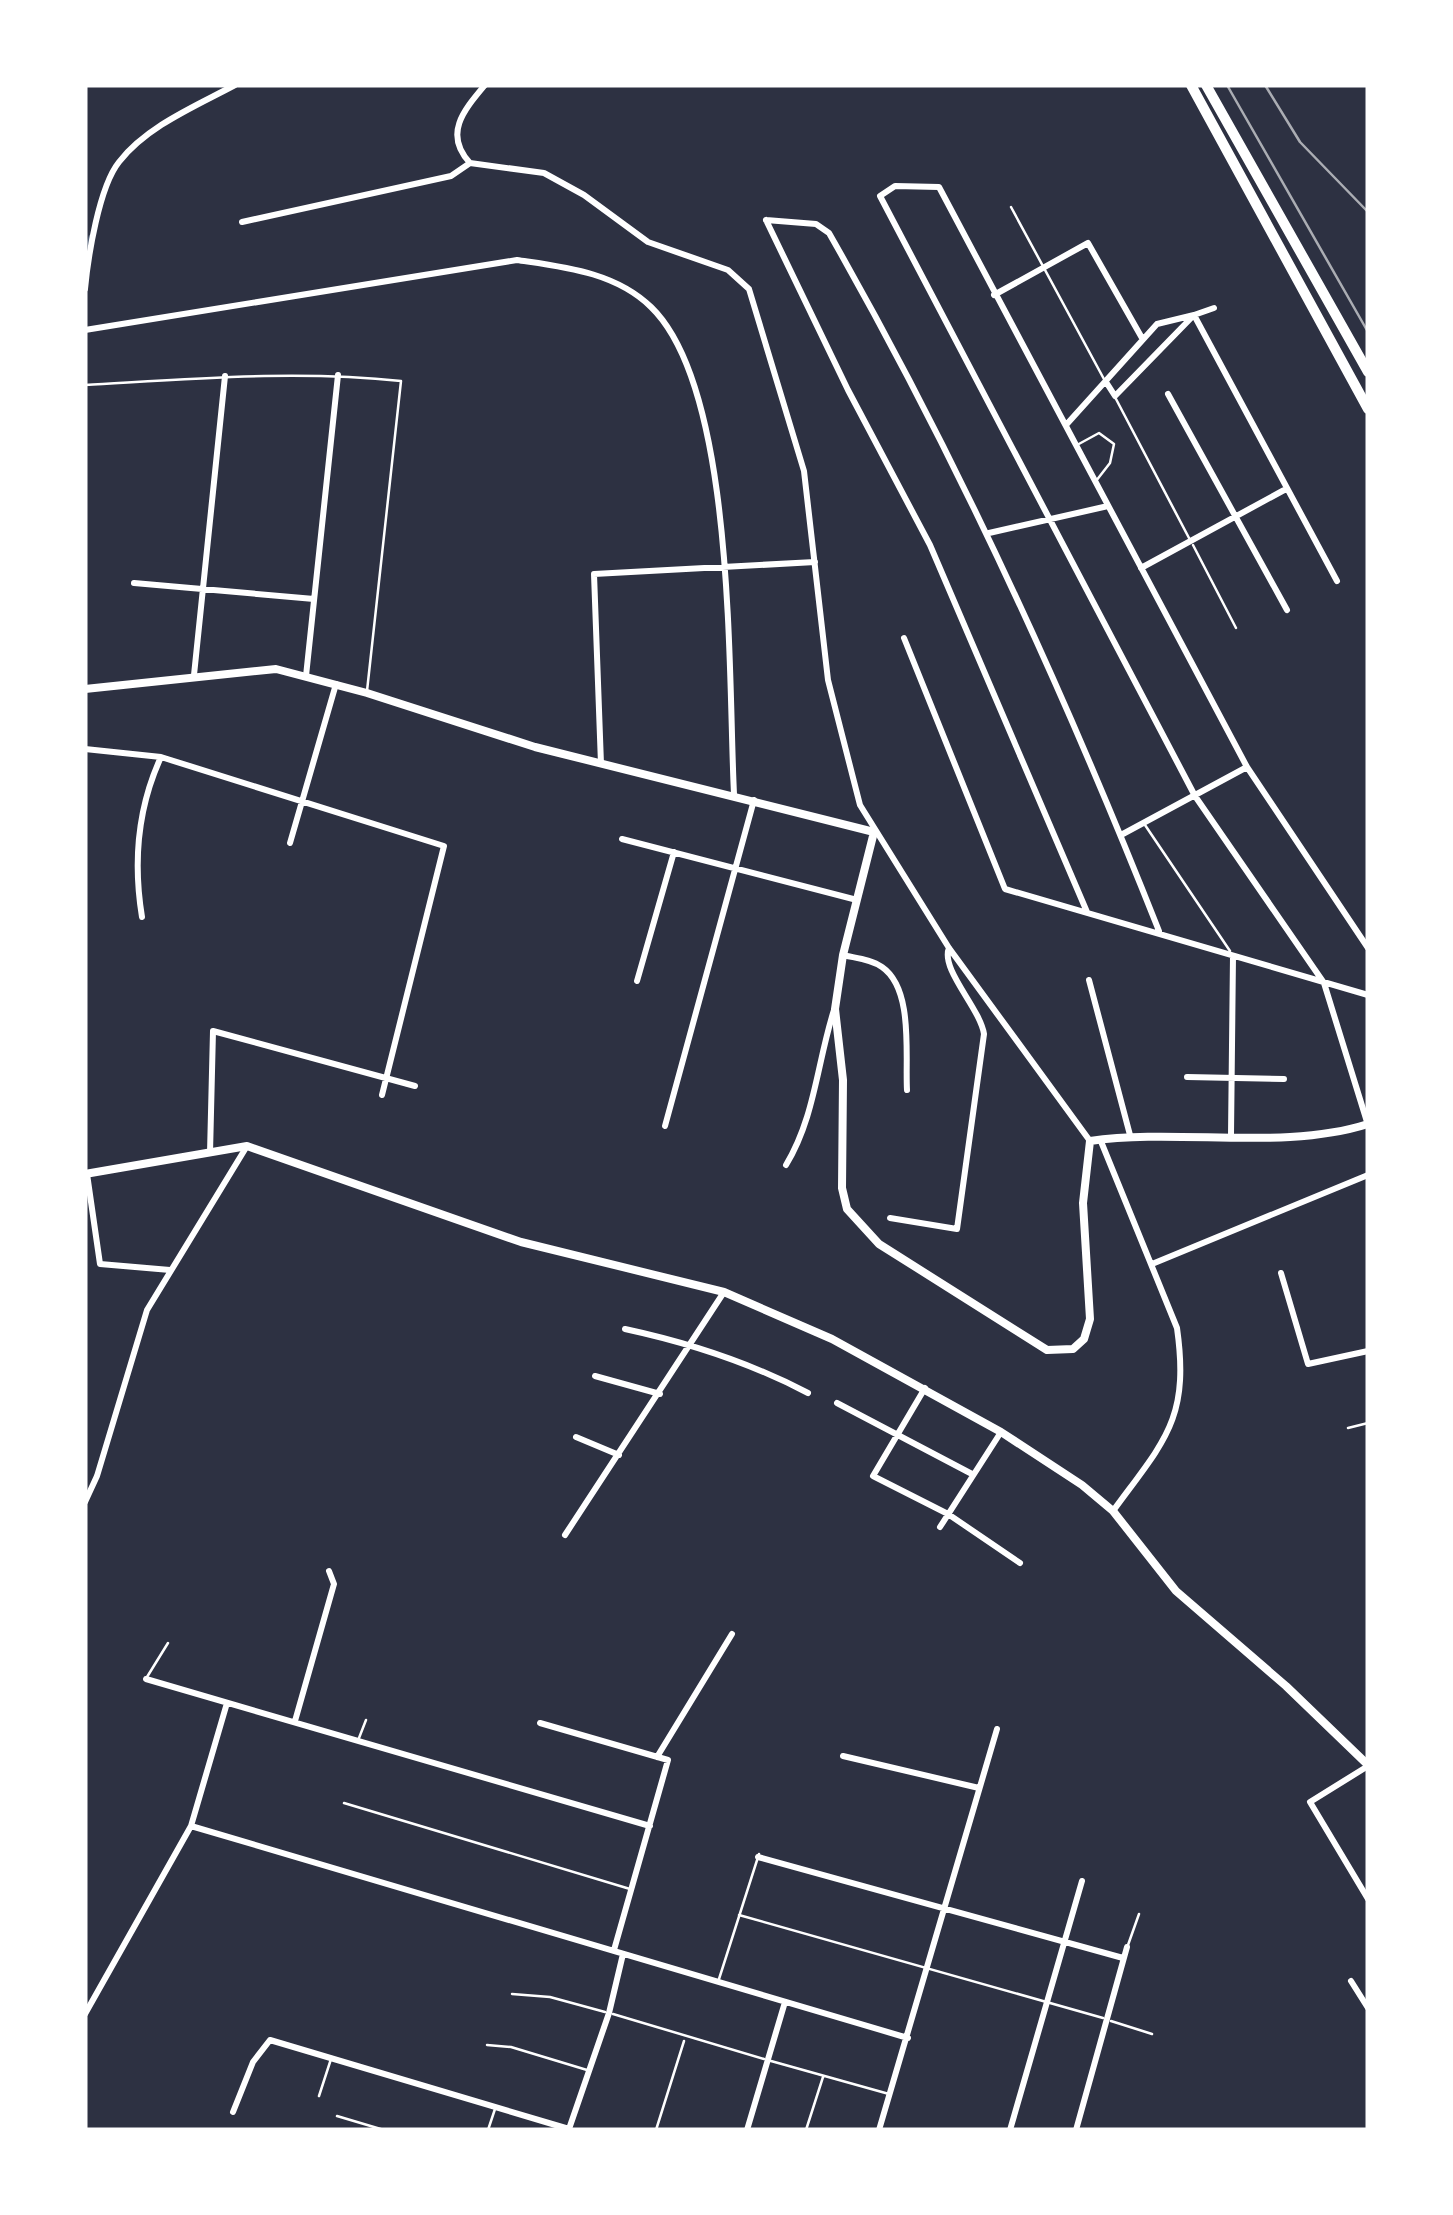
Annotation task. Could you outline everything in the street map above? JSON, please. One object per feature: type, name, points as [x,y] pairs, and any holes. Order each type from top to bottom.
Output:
[{"type":"highway","points":[[1191,85],[1368,409]]},
{"type":"highway","points":[[1206,85],[1368,372]]},
{"type":"street","points":[[85,290],[100,217],[118,163],[148,134],[236,85]]},
{"type":"street","points":[[470,164],[458,148],[457,129],[465,108],[486,85]]},
{"type":"street","points":[[242,222],[451,176],[470,164],[544,174],[584,195],[648,242],[728,270],[750,289],[804,470],[828,680],[860,805],[949,948],[1095,1140],[1177,1328],[1180,1384],[1172,1429],[1113,1511]]},
{"type":"street","points":[[1095,1140],[1130,1134],[1332,1135],[1368,1125],[1324,982],[1196,796],[880,196],[895,186],[938,187],[1247,766],[1368,948]]},
{"type":"street","points":[[1086,912],[930,545],[848,390],[766,220],[816,224],[829,233],[895,348],[989,533],[1160,931]]},
{"type":"street","points":[[994,295],[1088,243],[1142,338]]},
{"type":"street","points":[[85,330],[517,260],[611,281],[649,305],[680,345],[695,386],[712,458],[722,564],[734,794]]},
{"type":"street","points":[[1066,425],[1158,324],[1214,308]]},
{"type":"street","points":[[1106,382],[1114,396],[1194,316]]},
{"type":"street","points":[[1194,316],[1337,581]]},
{"type":"street","points":[[306,676],[338,374]]},
{"type":"street","points":[[194,676],[225,376]]},
{"type":"street","points":[[1168,394],[1288,610]]},
{"type":"street","points":[[1141,568],[1286,490]]},
{"type":"street","points":[[989,533],[1108,506]]},
{"type":"street","points":[[602,764],[594,574],[722,564],[815,562]]},
{"type":"street","points":[[134,584],[314,599]]},
{"type":"street","points":[[904,638],[1005,890],[1160,931],[1368,995]]},
{"type":"street","points":[[85,689],[256,668],[306,676],[602,764],[874,832]]},
{"type":"street","points":[[290,843],[336,684]]},
{"type":"street","points":[[85,748],[160,757],[444,846],[382,1095]]},
{"type":"street","points":[[142,917],[138,860],[142,804],[160,757]]},
{"type":"street","points":[[1122,835],[1247,766]]},
{"type":"street","points":[[665,1126],[754,799]]},
{"type":"street","points":[[786,1166],[813,1104],[822,1048],[835,1009],[843,955],[874,832]]},
{"type":"street","points":[[622,839],[857,900]]},
{"type":"street","points":[[637,981],[674,852]]},
{"type":"street","points":[[890,1218],[957,1229],[984,1034],[981,1015],[949,968],[949,948]]},
{"type":"street","points":[[843,955],[874,963],[894,979],[901,996],[907,1090]]},
{"type":"street","points":[[1231,1135],[1234,956]]},
{"type":"street","points":[[1089,980],[1130,1134]]},
{"type":"street","points":[[835,1009],[843,1080],[842,1188],[847,1209],[879,1244],[1037,1346],[1056,1353],[1079,1344],[1090,1319],[1084,1203],[1095,1140]]},
{"type":"street","points":[[210,1154],[213,1031],[416,1086]]},
{"type":"street","points":[[1187,1077],[1284,1078]]},
{"type":"street","points":[[85,1502],[97,1476],[148,1310],[247,1146]]},
{"type":"street","points":[[170,1270],[100,1264],[89,1225],[86,1174],[247,1146],[521,1242],[724,1292],[832,1339],[1049,1461],[1113,1511],[1176,1591],[1284,1684],[1368,1766],[1310,1802],[1368,1899]]},
{"type":"street","points":[[1152,1264],[1368,1175]]},
{"type":"street","points":[[1281,1273],[1308,1364],[1368,1350]]},
{"type":"street","points":[[565,1535],[724,1292]]},
{"type":"street","points":[[625,1329],[693,1344],[764,1370],[808,1393]]},
{"type":"street","points":[[595,1376],[660,1394]]},
{"type":"street","points":[[925,1388],[872,1476],[948,1514],[1020,1562]]},
{"type":"street","points":[[838,1403],[972,1474]]},
{"type":"street","points":[[940,1526],[1001,1432]]},
{"type":"street","points":[[576,1436],[619,1456]]},
{"type":"street","points":[[296,1721],[334,1584],[329,1571]]},
{"type":"street","points":[[657,1756],[732,1634]]},
{"type":"street","points":[[146,1679],[650,1826]]},
{"type":"street","points":[[85,2014],[192,1826],[227,1703]]},
{"type":"street","points":[[540,1723],[668,1760],[614,1950]]},
{"type":"street","points":[[879,2130],[997,1730]]},
{"type":"street","points":[[843,1756],[980,1788]]},
{"type":"street","points":[[192,1826],[908,2038]]},
{"type":"street","points":[[758,1856],[1124,1958]]},
{"type":"street","points":[[1010,2130],[1082,1882]]},
{"type":"street","points":[[1076,2130],[1127,1947]]},
{"type":"street","points":[[234,2112],[253,2062],[270,2040],[569,2129],[609,2013],[623,1954]]},
{"type":"street","points":[[1351,1982],[1368,2008]]},
{"type":"street","points":[[747,2130],[785,2001]]},
{"type":"lane","points":[[1012,207],[1106,382]]},
{"type":"lane","points":[[85,384],[338,374],[400,381],[367,693]]},
{"type":"lane","points":[[1114,396],[1236,628]]},
{"type":"lane","points":[[1076,446],[1099,433],[1114,444],[1110,463],[1095,482]]},
{"type":"lane","points":[[1144,824],[1234,956]]},
{"type":"lane","points":[[1348,1428],[1368,1423]]},
{"type":"lane","points":[[146,1679],[168,1643]]},
{"type":"lane","points":[[358,1740],[366,1720]]},
{"type":"lane","points":[[344,1803],[632,1890]]},
{"type":"lane","points":[[718,1981],[758,1856]]},
{"type":"lane","points":[[1127,1947],[1139,1914]]},
{"type":"lane","points":[[739,1915],[1152,2034]]},
{"type":"lane","points":[[512,1994],[550,1997],[890,2095]]},
{"type":"lane","points":[[656,2130],[685,2038]]},
{"type":"lane","points":[[487,2046],[510,2048],[588,2070]]},
{"type":"lane","points":[[319,2096],[332,2057]]},
{"type":"lane","points":[[806,2130],[823,2076]]},
{"type":"lane","points":[[488,2130],[496,2109]]},
{"type":"lane","points":[[337,2116],[384,2130]]},
{"type":"waterway","points":[[85,251],[90,236]]},
{"type":"railway","points":[[1227,85],[1368,332]]},
{"type":"railway","points":[[1265,85],[1300,142],[1368,212]]}]
